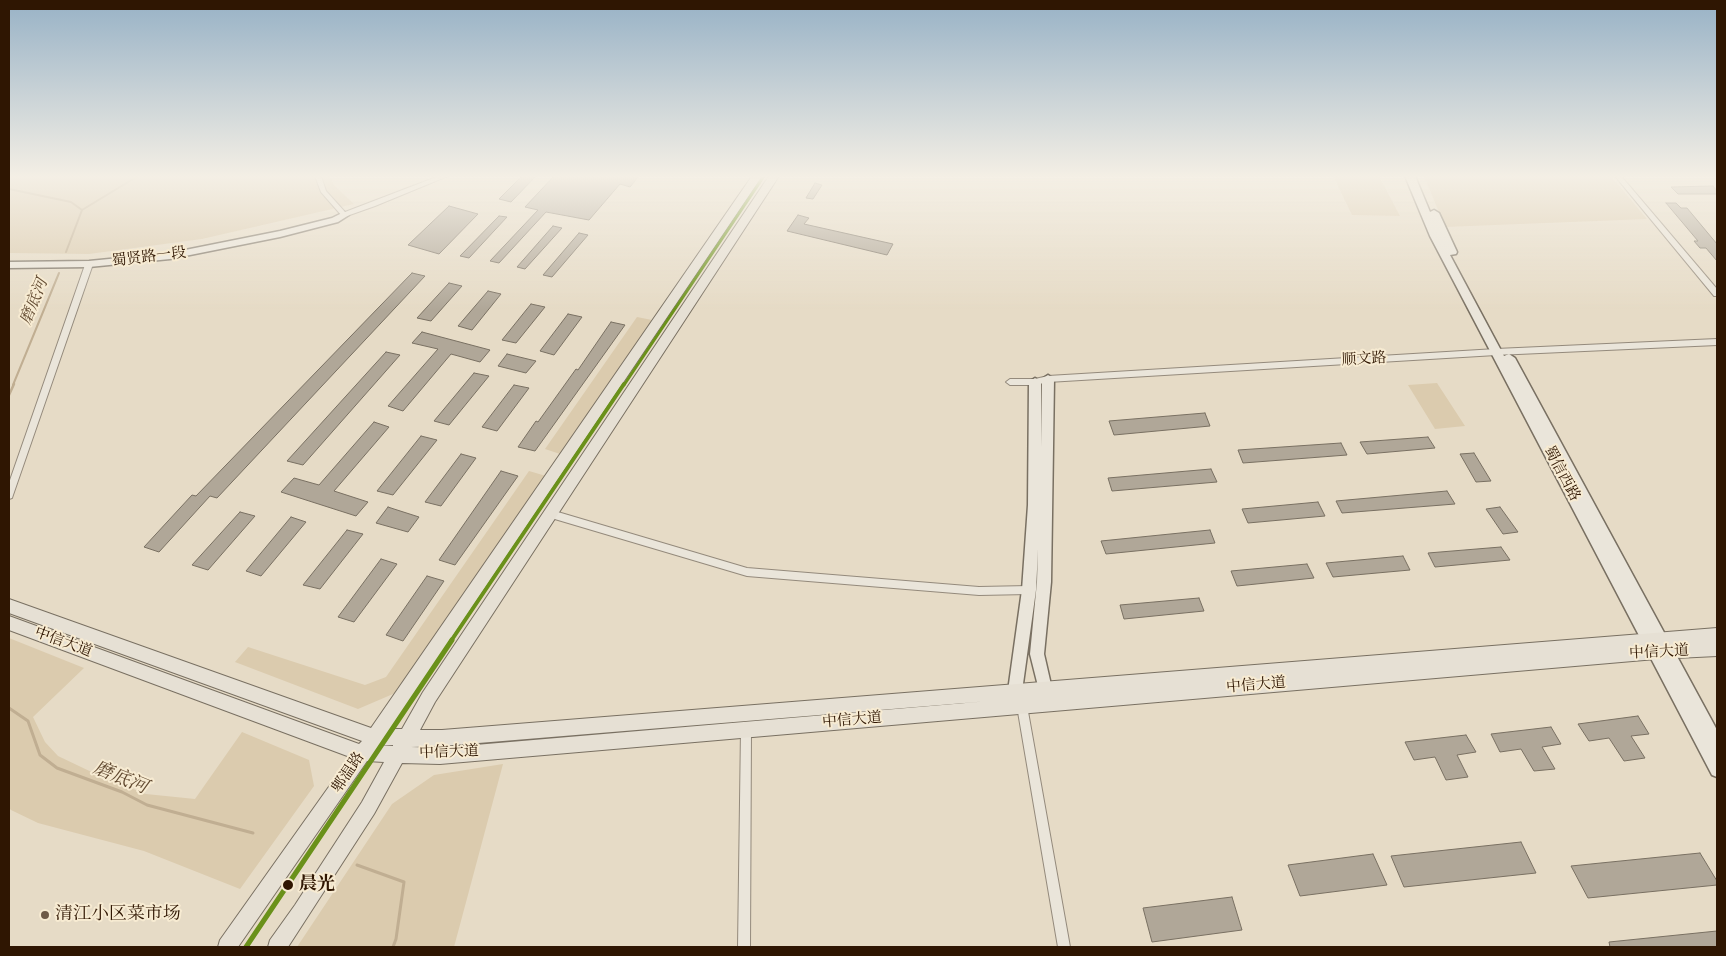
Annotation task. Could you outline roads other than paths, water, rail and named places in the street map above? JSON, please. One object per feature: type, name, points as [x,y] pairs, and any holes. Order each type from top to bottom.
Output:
[{"type":"main road","name":"郫温路","points":[[227,947],[361,753],[414,681],[727,221]]},
{"type":"main road","name":"郫温路","points":[[277,947],[302,912],[368,808],[429,697],[745,221]]},
{"type":"main road","name":"中信大道","points":[[9,606],[373,737],[406,738],[452,737],[1018,699],[1658,646],[1717,635]]},
{"type":"main road","name":"中信大道","points":[[9,623],[361,753],[440,756],[746,730],[1018,699],[1045,689],[1658,646],[1717,649]]},
{"type":"street","name":"蜀贤路一段","points":[[9,259],[56,261],[153,254],[266,232],[312,221]]},
{"type":"street","name":"蜀贤路一段","points":[[9,265],[89,264],[170,256],[210,249],[332,221]]},
{"type":"street","name":"蜀信西路","points":[[1429,221],[1435,236],[1501,352],[1658,646],[1717,770]]},
{"type":"street","name":"蜀信西路","points":[[1438,221],[1501,352]]},
{"type":"street","points":[[1655,221],[1717,294]]},
{"type":"street","points":[[9,495],[89,264]]},
{"type":"street","name":"顺文路","points":[[1010,382],[1501,352],[1717,342]]},
{"type":"street","points":[[1042,381],[1029,590],[1018,699],[1064,947]]},
{"type":"street","points":[[1042,381],[1044,563],[1037,654],[1045,689]]},
{"type":"street","points":[[551,514],[748,572],[979,591],[1029,590]]},
{"type":"street","name":"蜀信西路","points":[[1658,646],[1717,745]]},
{"type":"street","points":[[744,947],[746,730]]},
{"type":"waterway","name":"磨底河","points":[[66,252],[78,221]]},
{"type":"waterway","name":"磨底河","points":[[13,385],[59,273]]},
{"type":"waterway","name":"磨底河","points":[[9,395],[14,384]]},
{"type":"waterway","name":"磨底河","points":[[9,708],[28,721],[40,755],[57,768],[122,792],[147,805],[253,833]]},
{"type":"waterway","name":"磨底河","points":[[357,865],[404,882],[396,939],[393,947]]},
{"type":"place","name":"晨光","points":[[288,885]]},
{"type":"place","name":"清江小区菜市场","points":[[45,915]]}]
